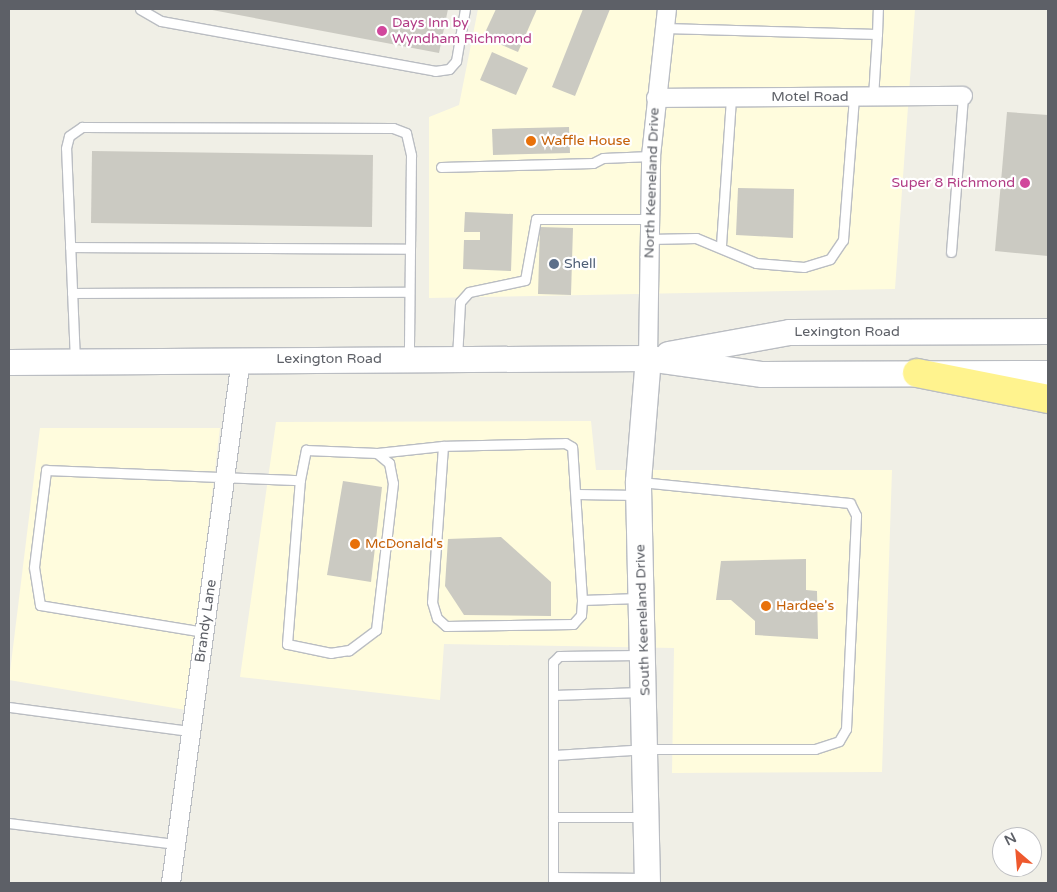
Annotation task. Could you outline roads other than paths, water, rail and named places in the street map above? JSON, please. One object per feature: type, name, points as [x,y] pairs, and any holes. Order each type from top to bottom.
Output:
[{"type":"highway","points":[[917,373],[1048,399]]},
{"type":"main road","name":"Lexington Road","points":[[648,358],[789,332],[1048,331]]},
{"type":"main road","name":"Lexington Road","points":[[9,362],[241,359],[648,358],[762,374],[1048,373]]},
{"type":"main road","name":"South Keeneland Drive","points":[[647,881],[646,691],[638,488],[648,358]]},
{"type":"street","name":"North Keeneland Drive","points":[[648,358],[649,219],[652,156],[656,98],[667,9]]},
{"type":"street","name":"Motel Road","points":[[656,98],[964,96]]},
{"type":"street","name":"Brandy Lane","points":[[171,883],[190,731],[228,475],[241,359]]},
{"type":"lane","points":[[140,9],[161,21],[435,72],[450,69],[456,61],[465,9]]},
{"type":"lane","points":[[872,97],[878,9]]},
{"type":"lane","points":[[664,28],[877,34]]},
{"type":"lane","points":[[951,252],[964,96]]},
{"type":"lane","points":[[649,239],[696,238],[721,245],[756,263],[804,267],[830,259],[843,240],[854,97]]},
{"type":"lane","points":[[721,245],[731,98]]},
{"type":"lane","points":[[74,362],[66,148],[69,136],[82,127],[393,128],[406,133],[411,155],[409,359]]},
{"type":"lane","points":[[440,166],[593,163],[603,158],[652,156]]},
{"type":"lane","points":[[457,359],[460,302],[469,292],[525,280],[536,219],[649,219]]},
{"type":"lane","points":[[70,246],[410,249]]},
{"type":"lane","points":[[72,293],[409,292]]},
{"type":"lane","points":[[377,453],[389,463],[393,483],[376,630],[349,650],[331,652],[287,644],[300,480],[306,450],[377,453],[443,446],[565,443],[575,455],[582,600],[581,615],[573,624],[446,626],[437,618],[432,602],[443,446]]},
{"type":"lane","points":[[204,632],[40,605],[34,567],[36,526],[46,470],[228,475],[300,480]]},
{"type":"lane","points":[[555,755],[647,749],[815,749],[839,741],[846,729],[856,515],[850,503],[638,488],[577,494]]},
{"type":"lane","points":[[582,600],[641,598]]},
{"type":"lane","points":[[645,655],[559,656],[554,662],[553,880],[647,881]]},
{"type":"lane","points":[[554,694],[646,691]]},
{"type":"lane","points":[[9,708],[190,731]]},
{"type":"lane","points":[[554,817],[647,817]]},
{"type":"lane","points":[[9,823],[176,844]]},
{"type":"place","name":"Days Inn by Wyndham Richmond","points":[[382,31]]},
{"type":"place","name":"Waffle House","points":[[531,141]]},
{"type":"place","name":"Super 8 Richmond","points":[[1025,183]]},
{"type":"place","name":"Shell","points":[[554,264]]},
{"type":"place","name":"McDonald's","points":[[355,544]]},
{"type":"place","name":"Hardee's","points":[[766,606]]}]
